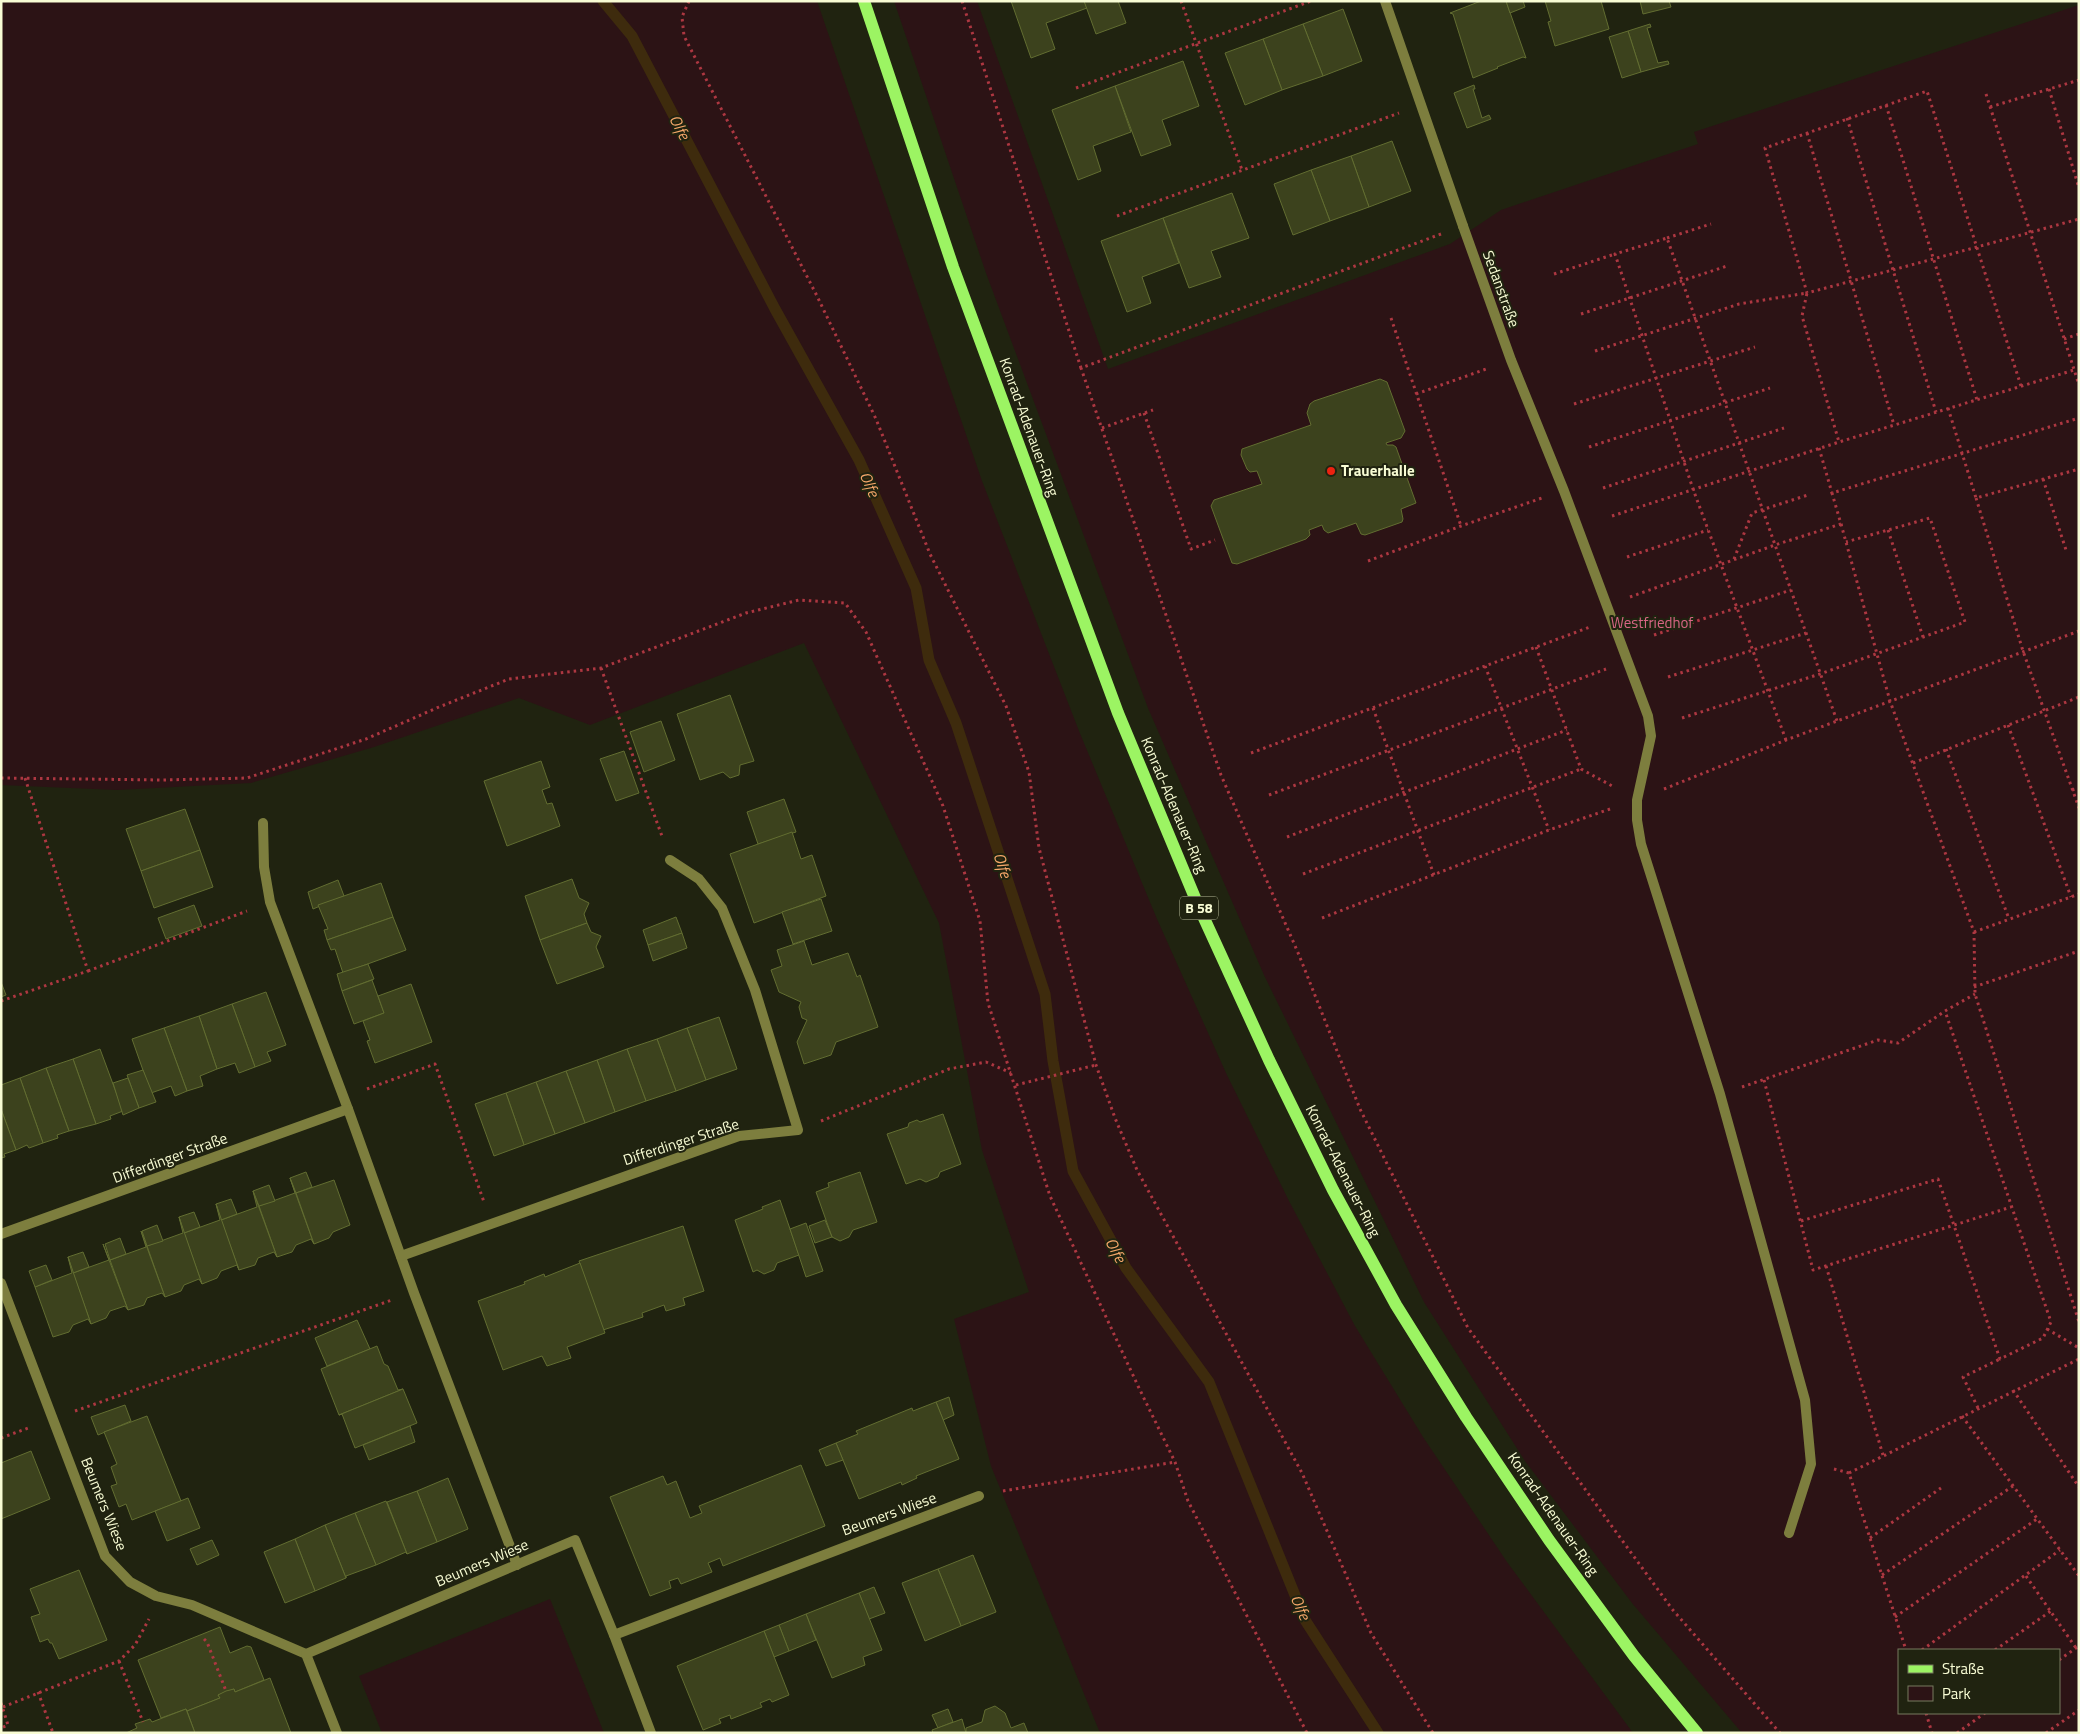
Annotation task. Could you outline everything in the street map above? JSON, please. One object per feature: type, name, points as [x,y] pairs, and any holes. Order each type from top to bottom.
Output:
[{"type":"main road","name":"Konrad-Adenauer-Ring","points":[[864,1],[953,267],[1118,713],[1198,905],[1269,1060],[1333,1190],[1396,1305],[1466,1417],[1549,1540],[1628,1648],[1697,1733]]},
{"type":"street","name":"Sedanstraße","points":[[1385,1],[1510,360],[1564,491],[1648,716],[1651,736],[1637,800],[1637,820],[1642,844],[1720,1094],[1805,1400],[1811,1464]]},
{"type":"street","points":[[263,823],[264,867],[270,902],[344,1098],[414,1293],[517,1565]]},
{"type":"street","points":[[670,860],[699,879],[722,908],[755,990],[798,1130]]},
{"type":"street","name":"Differdinger Straße","points":[[1,1234],[348,1110]]},
{"type":"street","name":"Differdinger Straße","points":[[401,1256],[739,1136],[798,1130]]},
{"type":"street","name":"Beumers Wiese","points":[[1,1283],[105,1556],[130,1582],[156,1596],[210,1611],[306,1654],[574,1540],[614,1635],[651,1733]]},
{"type":"street","points":[[1789,1533],[1811,1464]]},
{"type":"street","name":"Beumers Wiese","points":[[614,1635],[979,1496]]},
{"type":"street","points":[[306,1654],[337,1733]]},
{"type":"path","points":[[689,1],[682,17],[684,36],[818,296],[876,419],[930,554],[1006,706],[1029,772],[1040,848],[1096,1064],[1115,1118],[1137,1170],[1302,1473],[1372,1633],[1432,1733]]},
{"type":"path","points":[[962,1],[1081,368],[1181,654],[1221,775],[1299,955],[1360,1109],[1468,1328],[1672,1609],[1780,1733]]},
{"type":"path","points":[[1181,1],[1242,170]]},
{"type":"path","points":[[1076,88],[1310,1]]},
{"type":"path","points":[[1990,107],[2079,80]]},
{"type":"path","points":[[2048,89],[2079,188]]},
{"type":"path","points":[[1839,442],[1802,316],[1806,294],[1805,282],[1765,148],[1927,91],[2021,386]]},
{"type":"path","points":[[1986,94],[2079,385]]},
{"type":"path","points":[[1117,216],[1421,105]]},
{"type":"path","points":[[1886,105],[1977,400]]},
{"type":"path","points":[[1847,118],[1936,412]]},
{"type":"path","points":[[1807,133],[1894,425]]},
{"type":"path","points":[[1595,351],[1740,304],[1806,294],[2079,219]]},
{"type":"path","points":[[1554,274],[1711,224]]},
{"type":"path","points":[[1081,368],[1463,226]]},
{"type":"path","points":[[1667,238],[1764,509],[1837,721]]},
{"type":"path","points":[[1615,254],[1683,461],[1786,740]]},
{"type":"path","points":[[1581,314],[1727,266]]},
{"type":"path","points":[[1391,318],[1461,526]]},
{"type":"path","points":[[2064,339],[2079,334]]},
{"type":"path","points":[[1574,404],[1756,347]]},
{"type":"path","points":[[1416,394],[1510,360]]},
{"type":"path","points":[[1612,516],[1819,448],[2074,370]]},
{"type":"path","points":[[1589,447],[1770,388]]},
{"type":"path","points":[[1948,408],[2023,652],[2079,808]]},
{"type":"path","points":[[1102,428],[1153,410]]},
{"type":"path","points":[[1144,413],[1191,549],[1215,540]]},
{"type":"path","points":[[1832,493],[2079,418]]},
{"type":"path","points":[[1603,488],[1784,428]]},
{"type":"path","points":[[1819,448],[1890,701],[1974,932],[1974,994],[2079,1322]]},
{"type":"path","points":[[1976,498],[2079,469]]},
{"type":"path","points":[[2043,479],[2066,550]]},
{"type":"path","points":[[1368,561],[1461,526],[1564,491]]},
{"type":"path","points":[[1733,560],[1752,513],[1808,495]]},
{"type":"path","points":[[1682,718],[1820,674],[1965,622],[1930,518],[1846,542]]},
{"type":"path","points":[[1606,605],[1775,545],[1841,524]]},
{"type":"path","points":[[1627,557],[1708,530]]},
{"type":"path","points":[[1888,530],[1923,637]]},
{"type":"path","points":[[1654,636],[1791,590]]},
{"type":"path","points":[[1,778],[163,780],[247,778],[366,739],[439,706],[509,679],[601,668],[746,613],[799,600],[846,603],[866,632],[943,806],[980,921],[988,1002],[1050,1196],[1175,1462],[1188,1502],[1306,1733]]},
{"type":"path","points":[[1251,753],[1612,619]]},
{"type":"path","points":[[1322,918],[1549,830],[1637,800],[1786,740],[2079,631]]},
{"type":"path","points":[[1668,677],[1806,632]]},
{"type":"path","points":[[1536,647],[1582,769],[1637,800]]},
{"type":"path","points":[[1269,795],[1627,661]]},
{"type":"path","points":[[1485,666],[1549,830]]},
{"type":"path","points":[[601,668],[670,860]]},
{"type":"path","points":[[1913,763],[2079,697]]},
{"type":"path","points":[[1373,708],[1434,875]]},
{"type":"path","points":[[2008,725],[2070,897]]},
{"type":"path","points":[[1287,837],[1567,730]]},
{"type":"path","points":[[1946,749],[2009,919]]},
{"type":"path","points":[[1304,874],[1582,769]]},
{"type":"path","points":[[25,778],[88,971]]},
{"type":"path","points":[[2072,790],[2079,788]]},
{"type":"path","points":[[1974,932],[2079,894]]},
{"type":"path","points":[[1,1001],[88,971],[270,902]]},
{"type":"path","points":[[1974,987],[2079,951]]},
{"type":"path","points":[[1720,1094],[1878,1040],[1898,1043],[1974,994]]},
{"type":"path","points":[[1945,1011],[2051,1322],[2043,1338],[1963,1377],[1978,1408]]},
{"type":"path","points":[[798,1130],[949,1069],[986,1062],[1012,1074]]},
{"type":"path","points":[[344,1098],[435,1064],[491,1224]]},
{"type":"path","points":[[1016,1086],[1096,1064]]},
{"type":"path","points":[[1764,1080],[1813,1270],[2011,1207]]},
{"type":"path","points":[[1801,1221],[1938,1179],[2000,1359]]},
{"type":"path","points":[[1826,1266],[1883,1455]]},
{"type":"path","points":[[1,1438],[53,1418],[414,1293]]},
{"type":"path","points":[[2047,1329],[2079,1348]]},
{"type":"path","points":[[1811,1464],[1849,1473],[2013,1390],[2079,1359]]},
{"type":"path","points":[[2013,1390],[2079,1486]]},
{"type":"path","points":[[1962,1416],[2079,1576]]},
{"type":"path","points":[[979,1496],[1022,1486],[1175,1462]]},
{"type":"path","points":[[1849,1473],[1906,1649]]},
{"type":"path","points":[[1882,1575],[2013,1486]]},
{"type":"path","points":[[1870,1538],[1941,1488]]},
{"type":"path","points":[[1895,1617],[2037,1518]]},
{"type":"path","points":[[1923,1649],[2060,1550]]},
{"type":"path","points":[[2026,1576],[2078,1647],[2060,1659]]},
{"type":"path","points":[[1,1728],[8,1725],[2,1705],[118,1661],[135,1645],[147,1622],[156,1596]]},
{"type":"path","points":[[1996,1649],[2051,1611]]},
{"type":"path","points":[[200,1636],[208,1642],[226,1691]]},
{"type":"path","points":[[118,1661],[143,1722]]},
{"type":"path","points":[[38,1692],[53,1733]]},
{"type":"path","points":[[2046,1733],[2079,1710]]},
{"type":"path","points":[[1926,1714],[1932,1733]]},
{"type":"path","points":[[1957,1733],[1984,1714]]},
{"type":"green space","points":[[1,1],[817,1],[982,481],[1079,731],[1157,919],[1226,1073],[1289,1201],[1355,1326],[1423,1437],[1507,1562],[1633,1733],[1100,1733],[991,1466],[954,1319],[1029,1292],[982,1150],[939,923],[804,643],[590,725],[519,698],[374,747],[251,783],[117,790],[1,785]]},
{"type":"green space","name":"Westfriedhof","points":[[894,1],[977,1],[1108,369],[1450,244],[1501,210],[1698,144],[1694,132],[2079,5],[2079,1733],[1742,1733],[1632,1603],[1525,1461],[1424,1302],[1264,975],[1148,708],[986,273]]},
{"type":"green space","points":[[550,1599],[604,1733],[382,1733],[359,1676]]},
{"type":"building","points":[[1011,1],[1084,1],[1087,8],[1046,23],[1055,49],[1031,58]]},
{"type":"building","points":[[1084,1],[1118,1],[1126,23],[1096,34]]},
{"type":"building","points":[[1481,1],[1506,1],[1526,58],[1523,57],[1473,78],[1453,14],[1450,13]]},
{"type":"building","points":[[1506,1],[1523,1],[1525,7],[1510,13]]},
{"type":"building","points":[[1545,1],[1601,1],[1609,29],[1555,46],[1548,22],[1551,21]]},
{"type":"building","points":[[1640,1],[1669,1],[1671,7],[1643,14]]},
{"type":"building","points":[[1343,9],[1362,61],[1323,76],[1303,24]]},
{"type":"building","points":[[1303,24],[1323,76],[1282,90],[1263,39]]},
{"type":"building","points":[[1650,24],[1651,27],[1647,28],[1658,63],[1668,61],[1669,64],[1641,72],[1628,31]]},
{"type":"building","points":[[1628,31],[1641,72],[1622,78],[1609,37]]},
{"type":"building","points":[[1263,39],[1282,90],[1245,105],[1225,53]]},
{"type":"building","points":[[1183,61],[1199,106],[1162,120],[1171,145],[1141,156],[1115,86]]},
{"type":"building","points":[[1474,85],[1475,89],[1473,89],[1482,118],[1489,115],[1491,119],[1467,128],[1454,93]]},
{"type":"building","points":[[1115,86],[1131,132],[1093,146],[1101,171],[1078,180],[1052,110]]},
{"type":"building","points":[[1392,141],[1411,191],[1369,207],[1351,156]]},
{"type":"building","points":[[1351,156],[1369,207],[1330,221],[1311,170]]},
{"type":"building","points":[[1311,170],[1330,221],[1293,235],[1274,184]]},
{"type":"building","points":[[1232,193],[1249,238],[1211,251],[1221,277],[1189,288],[1163,218]]},
{"type":"building","points":[[1163,218],[1179,263],[1142,277],[1151,303],[1127,312],[1101,241]]},
{"type":"building","name":"Trauerhalle","points":[[1380,379],[1387,382],[1405,431],[1401,438],[1386,443],[1396,447],[1416,503],[1401,509],[1402,522],[1365,535],[1361,534],[1356,523],[1328,533],[1322,525],[1309,530],[1310,535],[1306,539],[1237,564],[1232,563],[1211,506],[1214,500],[1262,484],[1257,471],[1250,472],[1247,469],[1241,455],[1242,449],[1311,425],[1307,413],[1310,404],[1314,401]]},
{"type":"building","points":[[730,695],[754,761],[740,765],[739,775],[730,778],[723,772],[700,780],[677,714]]},
{"type":"building","points":[[661,721],[675,760],[644,772],[630,732]]},
{"type":"building","points":[[624,751],[639,793],[616,801],[600,759]]},
{"type":"building","points":[[541,761],[550,787],[542,790],[547,804],[552,803],[560,826],[507,846],[484,781]]},
{"type":"building","points":[[784,799],[796,832],[758,844],[747,812]]},
{"type":"building","points":[[185,809],[200,850],[141,871],[126,829]]},
{"type":"building","points":[[792,832],[801,859],[812,855],[826,896],[754,923],[730,854]]},
{"type":"building","points":[[200,850],[213,887],[154,908],[141,871]]},
{"type":"building","points":[[572,879],[579,898],[589,903],[584,914],[587,923],[540,940],[525,896]]},
{"type":"building","points":[[338,880],[344,896],[313,909],[308,892]]},
{"type":"building","points":[[381,883],[393,917],[327,940],[324,930],[328,929],[318,905]]},
{"type":"building","points":[[821,899],[832,931],[793,944],[782,912]]},
{"type":"building","points":[[194,905],[202,926],[166,939],[158,918]]},
{"type":"building","points":[[393,917],[406,950],[343,973],[335,949],[331,950],[327,940]]},
{"type":"building","points":[[676,917],[682,933],[648,945],[643,930]]},
{"type":"building","points":[[587,923],[591,932],[601,936],[596,947],[604,967],[557,984],[540,940]]},
{"type":"building","points":[[682,933],[687,948],[653,961],[648,945]]},
{"type":"building","points":[[804,941],[812,965],[848,953],[857,977],[860,975],[878,1027],[836,1042],[831,1055],[804,1064],[797,1042],[807,1020],[802,1018],[799,1007],[801,1002],[779,992],[771,970],[782,966],[777,950]]},
{"type":"building","points":[[368,964],[374,979],[342,991],[337,974]]},
{"type":"building","points":[[372,980],[384,1013],[354,1024],[342,991]]},
{"type":"building","points":[[1,982],[6,995],[1,997]]},
{"type":"building","points":[[411,984],[432,1042],[375,1063],[367,1041],[370,1040],[363,1021],[384,1013],[378,996]]},
{"type":"building","points":[[266,992],[286,1045],[267,1052],[271,1061],[255,1067],[232,1004]]},
{"type":"building","points":[[232,1004],[255,1067],[239,1073],[235,1063],[217,1069],[199,1016]]},
{"type":"building","points":[[199,1016],[217,1069],[200,1076],[203,1086],[187,1091],[164,1028]]},
{"type":"building","points":[[719,1017],[737,1069],[706,1080],[687,1028]]},
{"type":"building","points":[[164,1028],[187,1091],[175,1096],[171,1086],[151,1093],[132,1039]]},
{"type":"building","points":[[687,1028],[706,1080],[676,1091],[657,1039]]},
{"type":"building","points":[[657,1039],[676,1091],[646,1101],[627,1049]]},
{"type":"building","points":[[100,1049],[123,1111],[110,1116],[111,1119],[96,1124],[73,1059]]},
{"type":"building","points":[[627,1049],[646,1101],[615,1112],[597,1060]]},
{"type":"building","points":[[73,1059],[96,1124],[69,1131],[46,1068]]},
{"type":"building","points":[[597,1060],[615,1112],[585,1123],[566,1071]]},
{"type":"building","points":[[46,1068],[69,1131],[57,1135],[58,1138],[43,1143],[20,1078]]},
{"type":"building","points":[[143,1070],[156,1102],[139,1108],[127,1075]]},
{"type":"building","points":[[566,1071],[585,1123],[555,1134],[536,1082]]},
{"type":"building","points":[[20,1078],[43,1143],[29,1148],[27,1145],[16,1150],[1,1109],[1,1085]]},
{"type":"building","points":[[128,1078],[139,1108],[123,1115],[113,1083]]},
{"type":"building","points":[[536,1082],[555,1134],[524,1145],[506,1093]]},
{"type":"building","points":[[506,1093],[524,1145],[494,1156],[475,1104]]},
{"type":"building","points":[[1,1109],[16,1150],[4,1154],[5,1157],[1,1158]]},
{"type":"building","points":[[943,1114],[961,1164],[940,1172],[938,1177],[926,1182],[920,1179],[906,1184],[887,1134],[908,1127],[909,1123],[917,1120],[920,1122]]},
{"type":"building","points":[[306,1172],[312,1187],[296,1193],[290,1178]]},
{"type":"building","points":[[860,1172],[877,1222],[853,1230],[849,1237],[840,1241],[832,1237],[816,1192],[829,1187],[828,1183]]},
{"type":"building","points":[[290,1178],[314,1244],[311,1239],[296,1245],[292,1252],[277,1257],[259,1206],[295,1193]]},
{"type":"building","points":[[334,1180],[350,1225],[333,1232],[329,1238],[314,1244],[296,1193]]},
{"type":"building","points":[[269,1185],[275,1201],[259,1206],[253,1191]]},
{"type":"building","points":[[253,1191],[277,1257],[274,1252],[258,1258],[255,1265],[239,1270],[221,1220],[257,1207]]},
{"type":"building","points":[[231,1199],[237,1214],[221,1220],[216,1204]]},
{"type":"building","points":[[780,1200],[799,1255],[777,1263],[774,1270],[764,1274],[757,1270],[753,1272],[735,1220]]},
{"type":"building","points":[[216,1204],[239,1270],[237,1265],[221,1271],[217,1278],[202,1284],[184,1233],[220,1220]]},
{"type":"building","points":[[194,1212],[200,1227],[184,1233],[179,1217]]},
{"type":"building","points":[[179,1217],[202,1284],[199,1279],[184,1285],[181,1291],[165,1297],[147,1246],[183,1233]]},
{"type":"building","points":[[825,1220],[832,1237],[815,1243],[809,1226]]},
{"type":"building","points":[[806,1223],[823,1271],[806,1277],[790,1229]]},
{"type":"building","points":[[157,1225],[163,1241],[147,1246],[142,1231]]},
{"type":"building","points":[[683,1226],[704,1291],[683,1298],[685,1305],[666,1311],[664,1305],[642,1313],[643,1317],[603,1330],[579,1261]]},
{"type":"building","points":[[141,1231],[165,1297],[162,1293],[147,1298],[144,1305],[128,1310],[110,1260],[146,1247]]},
{"type":"building","points":[[120,1238],[126,1254],[110,1260],[105,1244]]},
{"type":"building","points":[[103,1244],[128,1310],[125,1306],[110,1311],[106,1318],[91,1324],[73,1273],[109,1260]]},
{"type":"building","points":[[83,1252],[89,1267],[73,1273],[68,1257]]},
{"type":"building","points":[[68,1257],[91,1324],[88,1319],[73,1325],[69,1332],[53,1337],[35,1287],[72,1273]]},
{"type":"building","points":[[580,1263],[605,1333],[567,1347],[571,1358],[547,1366],[542,1356],[503,1370],[478,1301],[525,1284],[524,1282],[544,1274],[545,1277]]},
{"type":"building","points":[[46,1265],[52,1280],[35,1287],[29,1271]]},
{"type":"building","points":[[357,1320],[370,1349],[327,1366],[315,1338]]},
{"type":"building","points":[[377,1346],[398,1390],[403,1389],[339,1415],[321,1369]]},
{"type":"building","points":[[403,1389],[417,1423],[355,1448],[342,1414],[339,1415]]},
{"type":"building","points":[[949,1397],[954,1415],[943,1420],[936,1402]]},
{"type":"building","points":[[936,1402],[959,1459],[916,1476],[917,1478],[902,1485],[901,1482],[859,1499],[836,1443],[858,1434],[856,1431],[912,1408],[913,1411]]},
{"type":"building","points":[[125,1405],[131,1421],[98,1435],[91,1417]]},
{"type":"building","points":[[147,1416],[181,1501],[132,1520],[126,1504],[119,1507],[111,1486],[117,1484],[111,1467],[117,1464],[104,1432]]},
{"type":"building","points":[[410,1426],[415,1442],[369,1460],[363,1445]]},
{"type":"building","points":[[836,1443],[843,1460],[826,1466],[819,1450]]},
{"type":"building","points":[[31,1451],[50,1499],[1,1519],[1,1463]]},
{"type":"building","points":[[801,1465],[825,1526],[723,1566],[720,1558],[708,1563],[712,1572],[681,1584],[678,1578],[669,1581],[671,1588],[650,1596],[610,1497],[663,1476],[667,1485],[676,1481],[690,1518],[702,1513],[699,1506]]},
{"type":"building","points":[[448,1478],[468,1529],[437,1542],[417,1491]]},
{"type":"building","points":[[417,1491],[437,1542],[407,1554],[387,1502]]},
{"type":"building","points":[[188,1498],[200,1528],[167,1541],[155,1511]]},
{"type":"building","points":[[386,1501],[407,1554],[406,1552],[376,1565],[355,1513]]},
{"type":"building","points":[[355,1513],[376,1565],[346,1576],[346,1578],[325,1525]]},
{"type":"building","points":[[325,1525],[346,1578],[315,1591],[295,1539]]},
{"type":"building","points":[[295,1539],[315,1591],[285,1603],[264,1552]]},
{"type":"building","points":[[212,1540],[219,1555],[197,1565],[190,1549]]},
{"type":"building","points":[[973,1555],[996,1612],[961,1626],[938,1569]]},
{"type":"building","points":[[938,1569],[961,1626],[925,1641],[902,1583]]},
{"type":"building","points":[[79,1570],[107,1640],[59,1659],[52,1643],[48,1639],[40,1642],[31,1617],[40,1614],[30,1589]]},
{"type":"building","points":[[874,1587],[885,1613],[869,1619],[859,1593]]},
{"type":"building","points":[[859,1593],[882,1650],[863,1657],[865,1665],[832,1678],[806,1614]]},
{"type":"building","points":[[806,1614],[816,1640],[789,1651],[779,1625]]},
{"type":"building","points":[[779,1625],[789,1651],[774,1657],[764,1631]]},
{"type":"building","points":[[220,1627],[230,1653],[247,1646],[251,1647],[264,1680],[235,1692],[234,1689],[218,1695],[220,1698],[187,1711],[186,1709],[161,1718],[138,1660]]},
{"type":"building","points":[[764,1631],[789,1695],[772,1702],[770,1699],[760,1703],[762,1707],[731,1719],[730,1715],[719,1719],[721,1723],[703,1730],[677,1666]]},
{"type":"building","points":[[270,1678],[291,1733],[195,1733],[187,1711],[220,1698],[218,1695],[226,1691],[234,1689],[235,1692]]},
{"type":"building","points":[[995,1706],[1005,1713],[1011,1728],[1024,1723],[1028,1733],[966,1733],[966,1728],[982,1722],[985,1710]]},
{"type":"building","points":[[186,1709],[195,1733],[126,1733],[137,1728],[135,1724],[150,1719],[152,1722]]},
{"type":"building","points":[[948,1709],[953,1722],[938,1728],[932,1715]]},
{"type":"building","points":[[962,1719],[966,1733],[933,1733],[932,1730]]},
{"type":"waterway","name":"Olfe","points":[[603,1],[632,36],[775,309],[859,460],[916,588],[929,660],[956,723],[1045,994],[1053,1061],[1073,1171],[1126,1268],[1209,1382],[1305,1620],[1378,1733]]},
{"type":"place","name":"Trauerhalle","points":[[1331,471]]}]
